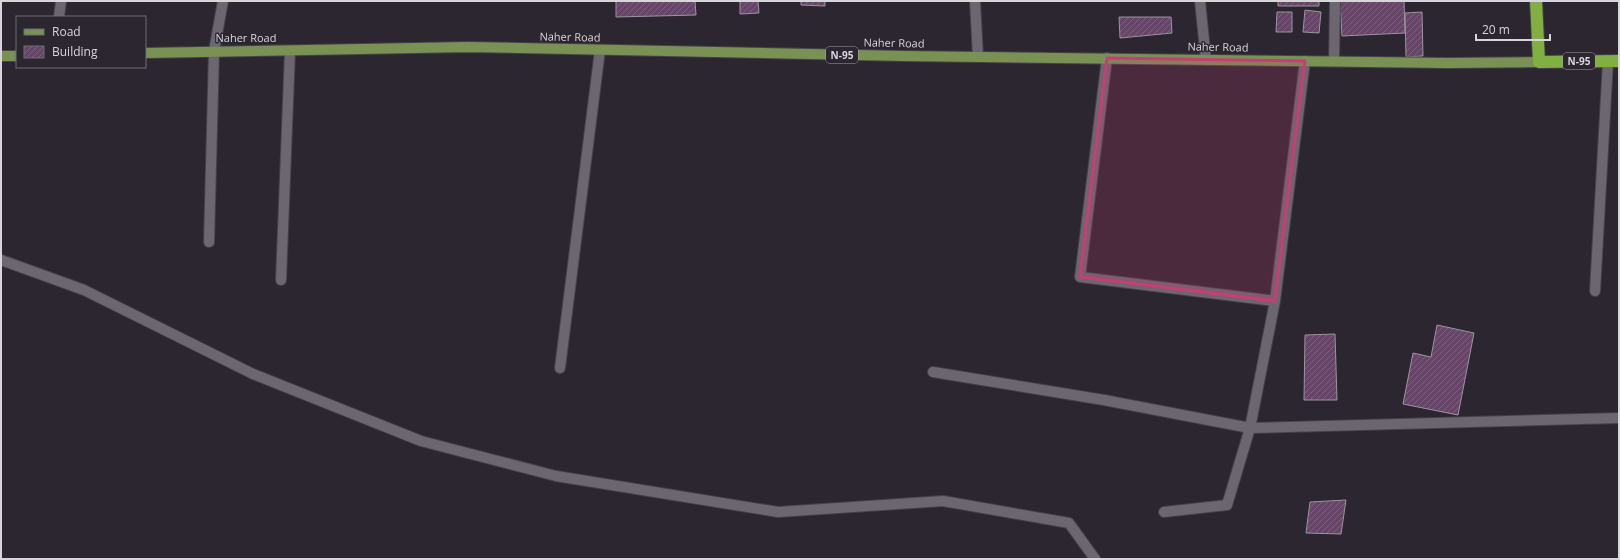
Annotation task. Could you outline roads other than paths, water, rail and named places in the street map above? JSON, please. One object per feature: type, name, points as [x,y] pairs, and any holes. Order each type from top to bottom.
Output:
[{"type":"highway","points":[[1536,1],[1539,62]]},
{"type":"highway","name":"Naher Road","points":[[1539,62],[1614,61]]},
{"type":"main road","name":"Naher Road","points":[[146,53],[468,48],[1206,60],[1539,62]]},
{"type":"main road","points":[[1,56],[16,56]]},
{"type":"street","points":[[58,16],[61,1]]},
{"type":"street","points":[[209,242],[214,51],[223,1]]},
{"type":"street","points":[[975,1],[978,57]]},
{"type":"street","points":[[1200,1],[1206,60]]},
{"type":"street","points":[[1334,61],[1335,1]]},
{"type":"street","points":[[560,368],[600,50]]},
{"type":"street","points":[[281,280],[290,51]]},
{"type":"street","points":[[1107,58],[1080,277],[1275,301]]},
{"type":"street","points":[[1164,512],[1227,505],[1250,428],[1275,301],[1305,61]]},
{"type":"street","points":[[1595,291],[1614,61]]},
{"type":"street","points":[[1,260],[84,290],[253,374],[421,440],[556,476],[778,512],[943,501],[1069,523],[1095,559]]},
{"type":"street","points":[[933,372],[1104,400],[1250,428],[1619,418]]}]
